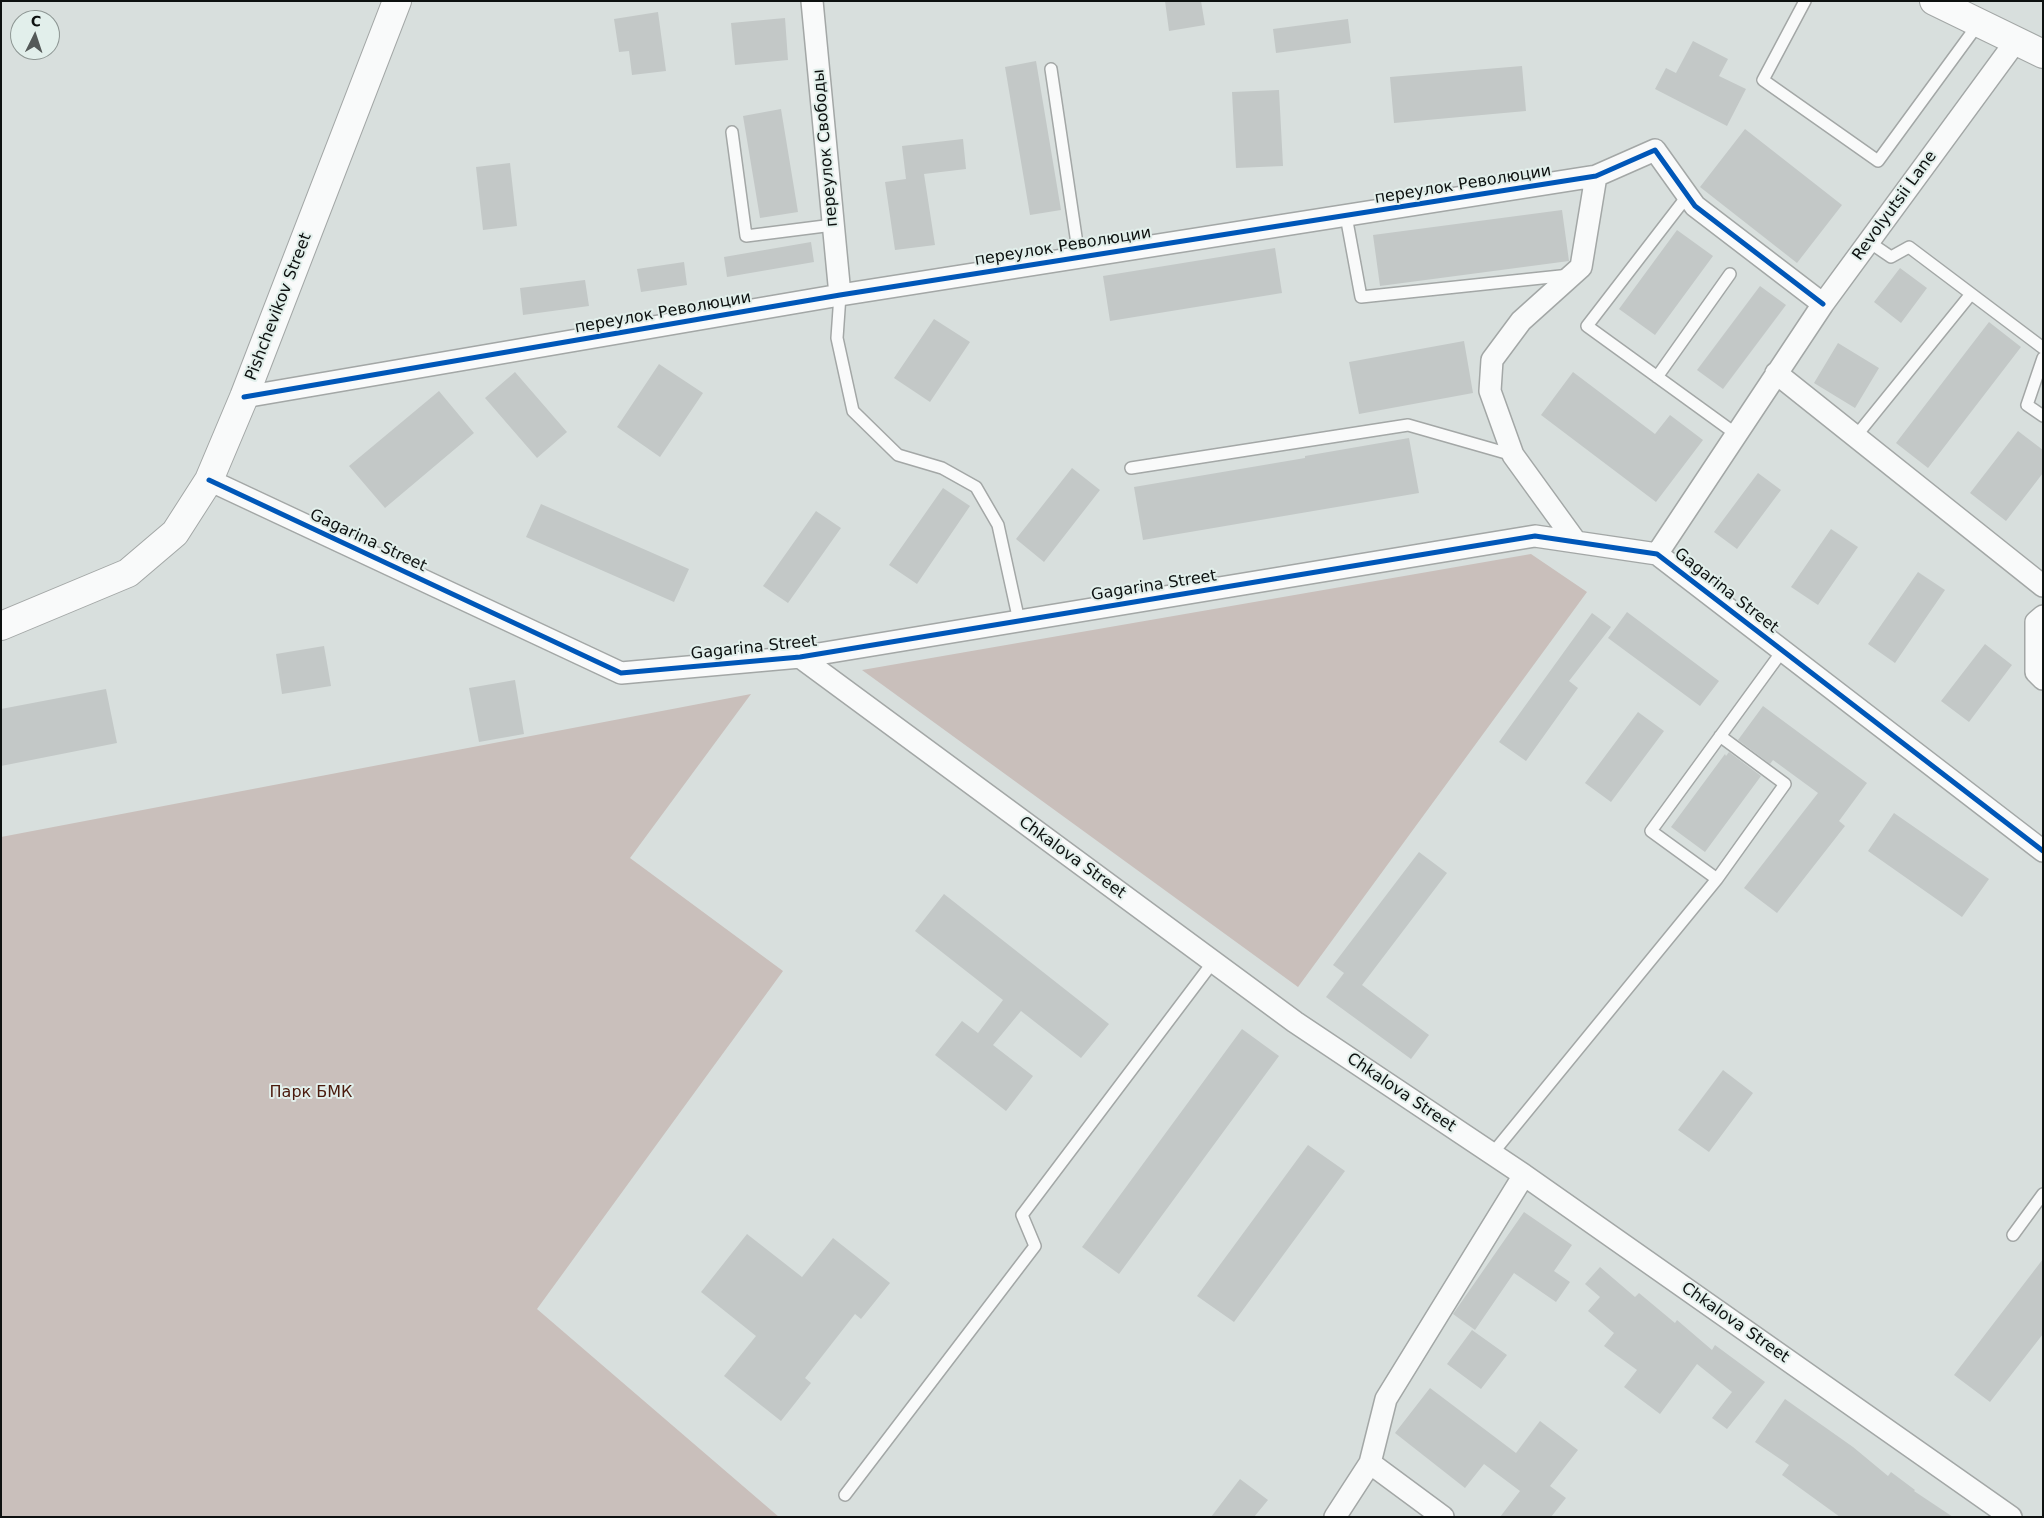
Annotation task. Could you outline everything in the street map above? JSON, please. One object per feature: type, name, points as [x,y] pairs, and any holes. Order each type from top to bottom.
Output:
[{"type":"street","name":"Pishchevikov Street","points":[[1,626],[128,573],[175,533],[210,480],[244,398],[397,1]]},
{"type":"street","name":"переулок Свободы","points":[[812,1],[840,295]]},
{"type":"street","points":[[1934,1],[2043,54]]},
{"type":"street","name":"Revolyutsii Lane","points":[[1657,554],[1823,304],[2016,41]]},
{"type":"street","name":"переулок Революции","points":[[244,398],[840,295],[1596,176],[1655,150],[1694,206],[1823,304]]},
{"type":"street","points":[[1576,542],[1513,455],[1490,391],[1492,360],[1521,321],[1581,267],[1596,176]]},
{"type":"street","points":[[1776,373],[2043,586]]},
{"type":"street","name":"Gagarina Street","points":[[210,480],[621,673],[800,657],[1536,536],[1657,554],[2043,851]]},
{"type":"street","points":[[2043,616],[2036,622],[2036,672],[2043,679]]},
{"type":"street","name":"Chkalova Street","points":[[800,657],[1295,1022],[1524,1175],[2011,1517]]},
{"type":"street","points":[[1335,1517],[1370,1463],[1386,1399],[1524,1175]]},
{"type":"street","points":[[1370,1463],[1443,1517]]},
{"type":"lane","points":[[1805,1],[1763,80],[1878,161],[1979,23]]},
{"type":"lane","points":[[1051,69],[1079,257]]},
{"type":"lane","points":[[732,132],[746,236],[833,225]]},
{"type":"lane","points":[[1688,195],[1586,326],[1736,434]]},
{"type":"lane","points":[[1346,216],[1361,297],[1572,275]]},
{"type":"lane","points":[[1869,242],[1891,257],[1909,248],[2043,348]]},
{"type":"lane","points":[[1657,377],[1730,274]]},
{"type":"lane","points":[[1856,436],[1971,294]]},
{"type":"lane","points":[[840,295],[837,338],[853,411],[898,455],[942,468],[976,487],[998,526],[1019,621]]},
{"type":"lane","points":[[2043,358],[2027,405],[2043,416]]},
{"type":"lane","points":[[1131,468],[1408,425],[1513,455]]},
{"type":"lane","points":[[1717,879],[1651,831],[1783,650]]},
{"type":"lane","points":[[1492,1154],[1717,879],[1785,784],[1720,736]]},
{"type":"lane","points":[[845,1495],[1035,1246],[1022,1215],[1213,962]]},
{"type":"lane","points":[[2013,1235],[2043,1194]]},
{"type":"green space","points":[[1531,554],[1587,592],[1298,987],[862,670]]},
{"type":"green space","name":"Парк БМК","points":[[751,694],[630,858],[783,971],[537,1309],[779,1517],[1,1517],[1,837]]},
{"type":"building","points":[[1165,1],[1201,1],[1205,25],[1169,31]]},
{"type":"building","points":[[658,12],[666,71],[632,75],[629,51],[619,52],[614,19]]},
{"type":"building","points":[[785,18],[788,60],[735,65],[731,23]]},
{"type":"building","points":[[1348,19],[1351,43],[1276,53],[1273,29]]},
{"type":"building","points":[[1693,41],[1728,59],[1719,76],[1746,89],[1727,126],[1655,89],[1666,68],[1676,73]]},
{"type":"building","points":[[1036,61],[1061,210],[1030,215],[1005,67]]},
{"type":"building","points":[[1522,66],[1526,111],[1394,123],[1390,77]]},
{"type":"building","points":[[1279,90],[1283,166],[1236,168],[1232,92]]},
{"type":"building","points":[[781,109],[798,212],[760,218],[743,116]]},
{"type":"building","points":[[1745,129],[1842,205],[1797,263],[1700,187]]},
{"type":"building","points":[[963,139],[966,169],[924,174],[935,245],[895,250],[885,182],[906,179],[902,146]]},
{"type":"building","points":[[510,163],[517,226],[483,230],[476,167]]},
{"type":"building","points":[[1562,210],[1569,261],[1380,286],[1373,235]]},
{"type":"building","points":[[1677,230],[1713,256],[1655,335],[1619,309]]},
{"type":"building","points":[[811,242],[814,262],[727,277],[724,257]]},
{"type":"building","points":[[1275,248],[1282,293],[1110,321],[1103,276]]},
{"type":"building","points":[[684,262],[687,285],[641,292],[637,269]]},
{"type":"building","points":[[1900,268],[1927,288],[1901,323],[1874,302]]},
{"type":"building","points":[[585,280],[589,306],[523,315],[520,288]]},
{"type":"building","points":[[1760,286],[1786,305],[1723,389],[1697,370]]},
{"type":"building","points":[[934,319],[970,342],[930,402],[894,378]]},
{"type":"building","points":[[1989,322],[2021,347],[1928,468],[1896,443]]},
{"type":"building","points":[[1464,341],[1473,393],[1359,414],[1349,362]]},
{"type":"building","points":[[1838,343],[1879,368],[1855,408],[1814,383]]},
{"type":"building","points":[[659,364],[703,393],[660,457],[617,427]]},
{"type":"building","points":[[515,372],[567,432],[537,458],[485,398]]},
{"type":"building","points":[[1573,372],[1655,434],[1670,415],[1703,440],[1656,502],[1541,415]]},
{"type":"building","points":[[439,391],[474,433],[385,508],[349,466]]},
{"type":"building","points":[[2018,431],[2043,450],[2043,473],[2006,521],[1970,493]]},
{"type":"building","points":[[1409,438],[1419,493],[1143,540],[1134,487]]},
{"type":"building","points":[[1072,468],[1100,490],[1044,562],[1016,539]]},
{"type":"building","points":[[1758,473],[1781,490],[1737,549],[1714,532]]},
{"type":"building","points":[[943,488],[970,506],[917,584],[889,565]]},
{"type":"building","points":[[541,504],[689,569],[674,602],[526,537]]},
{"type":"building","points":[[816,511],[841,528],[788,603],[763,586]]},
{"type":"building","points":[[1831,529],[1858,547],[1818,605],[1791,587]]},
{"type":"building","points":[[1918,572],[1945,590],[1895,663],[1868,644]]},
{"type":"building","points":[[1627,612],[1719,681],[1700,706],[1608,638]]},
{"type":"building","points":[[1592,613],[1611,627],[1569,681],[1578,688],[1526,761],[1499,742]]},
{"type":"building","points":[[1985,644],[2012,665],[1969,722],[1941,701]]},
{"type":"building","points":[[324,646],[331,686],[282,694],[276,654]]},
{"type":"building","points":[[515,680],[524,734],[479,742],[469,688]]},
{"type":"building","points":[[106,689],[117,743],[1,766],[1,709]]},
{"type":"building","points":[[1763,706],[1867,783],[1839,821],[1845,826],[1777,913],[1744,888],[1818,793],[1773,760],[1770,764],[1738,740]]},
{"type":"building","points":[[1638,712],[1664,731],[1611,802],[1585,783]]},
{"type":"building","points":[[1729,752],[1761,776],[1705,852],[1671,827],[1725,754],[1726,756]]},
{"type":"building","points":[[1894,813],[1989,879],[1962,917],[1868,851]]},
{"type":"building","points":[[1419,852],[1447,873],[1362,985],[1429,1035],[1411,1059],[1326,997],[1344,973],[1333,965]]},
{"type":"building","points":[[944,894],[1109,1024],[1081,1058],[1021,1011],[993,1045],[1033,1076],[1006,1111],[935,1055],[962,1021],[978,1033],[1003,1000],[915,931]]},
{"type":"building","points":[[1242,1029],[1279,1056],[1119,1274],[1082,1247]]},
{"type":"building","points":[[1723,1070],[1753,1093],[1709,1152],[1678,1130]]},
{"type":"building","points":[[1308,1145],[1345,1171],[1234,1322],[1197,1296]]},
{"type":"building","points":[[1524,1212],[1572,1245],[1554,1271],[1570,1282],[1556,1302],[1514,1273],[1475,1330],[1453,1314]]},
{"type":"building","points":[[747,1234],[802,1277],[833,1238],[890,1283],[861,1319],[855,1314],[805,1378],[811,1383],[781,1421],[724,1376],[756,1336],[701,1292]]},
{"type":"building","points":[[2043,1259],[2043,1334],[1990,1402],[1954,1375]]},
{"type":"building","points":[[1600,1267],[1635,1297],[1639,1293],[1675,1323],[1677,1320],[1712,1350],[1715,1345],[1765,1382],[1727,1429],[1712,1418],[1732,1392],[1697,1364],[1660,1414],[1624,1387],[1637,1370],[1604,1346],[1614,1333],[1588,1311],[1600,1297],[1585,1284]]},
{"type":"building","points":[[1472,1330],[1507,1355],[1481,1389],[1447,1364]]},
{"type":"building","points":[[1430,1388],[1516,1453],[1540,1421],[1578,1450],[1550,1486],[1566,1498],[1551,1517],[1500,1517],[1520,1491],[1484,1464],[1465,1488],[1395,1433]]},
{"type":"building","points":[[1785,1399],[1853,1447],[1888,1476],[1891,1472],[1914,1491],[1953,1517],[1840,1517],[1782,1475],[1789,1465],[1755,1442]]},
{"type":"building","points":[[1240,1479],[1268,1500],[1254,1517],[1211,1517]]},
{"type":"cycle path","points":[[244,397],[840,295],[1596,176],[1655,150],[1695,206],[1823,304]]},
{"type":"cycle path","points":[[209,480],[621,673],[800,657],[1535,536],[1657,554],[2043,851]]}]
